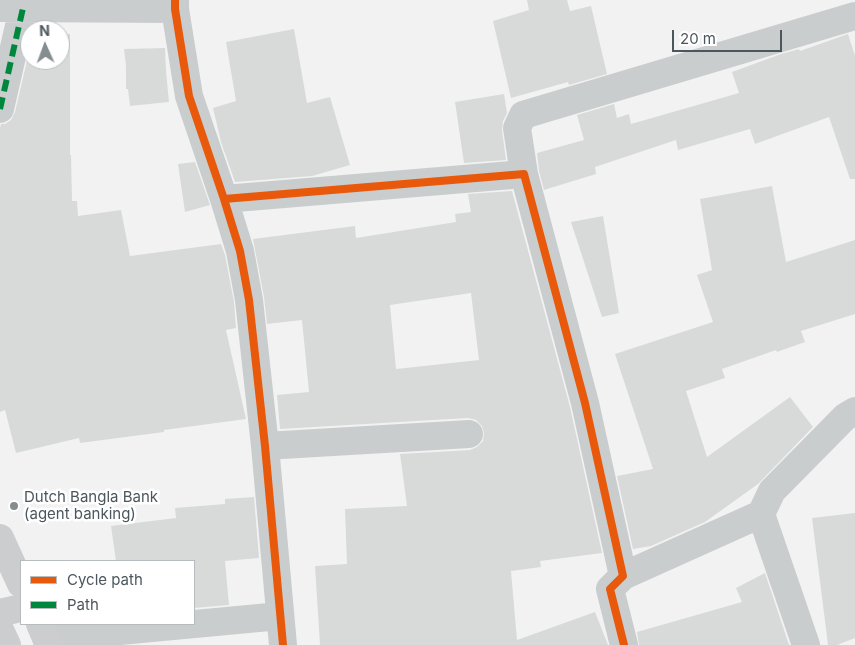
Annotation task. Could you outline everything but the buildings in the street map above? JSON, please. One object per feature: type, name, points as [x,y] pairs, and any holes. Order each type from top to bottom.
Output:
[{"type":"street","points":[[0,109],[12,8],[175,4],[189,96],[240,251],[248,300],[265,446],[283,645]]},
{"type":"street","points":[[623,576],[585,403],[524,174],[517,128],[523,115],[855,16]]},
{"type":"street","points":[[224,200],[524,174]]},
{"type":"street","points":[[624,645],[610,589],[623,576],[761,514],[772,491],[845,417],[855,412]]},
{"type":"street","points":[[265,446],[469,434]]},
{"type":"street","points":[[761,514],[806,645]]},
{"type":"street","points":[[0,538],[20,582]]},
{"type":"street","points":[[0,613],[20,608]]},
{"type":"street","points":[[195,623],[280,616]]},
{"type":"street","points":[[45,636],[174,625]]},
{"type":"marked path","points":[[0,109],[23,8]]},
{"type":"cycle path","points":[[175,0],[189,96],[240,251],[249,300],[265,446],[283,645]]},
{"type":"cycle path","points":[[224,199],[524,174],[585,403],[623,576],[610,589],[624,645]]},
{"type":"place","name":"Dutch Bangla Bank (agent banking)","points":[[14,506]]}]
